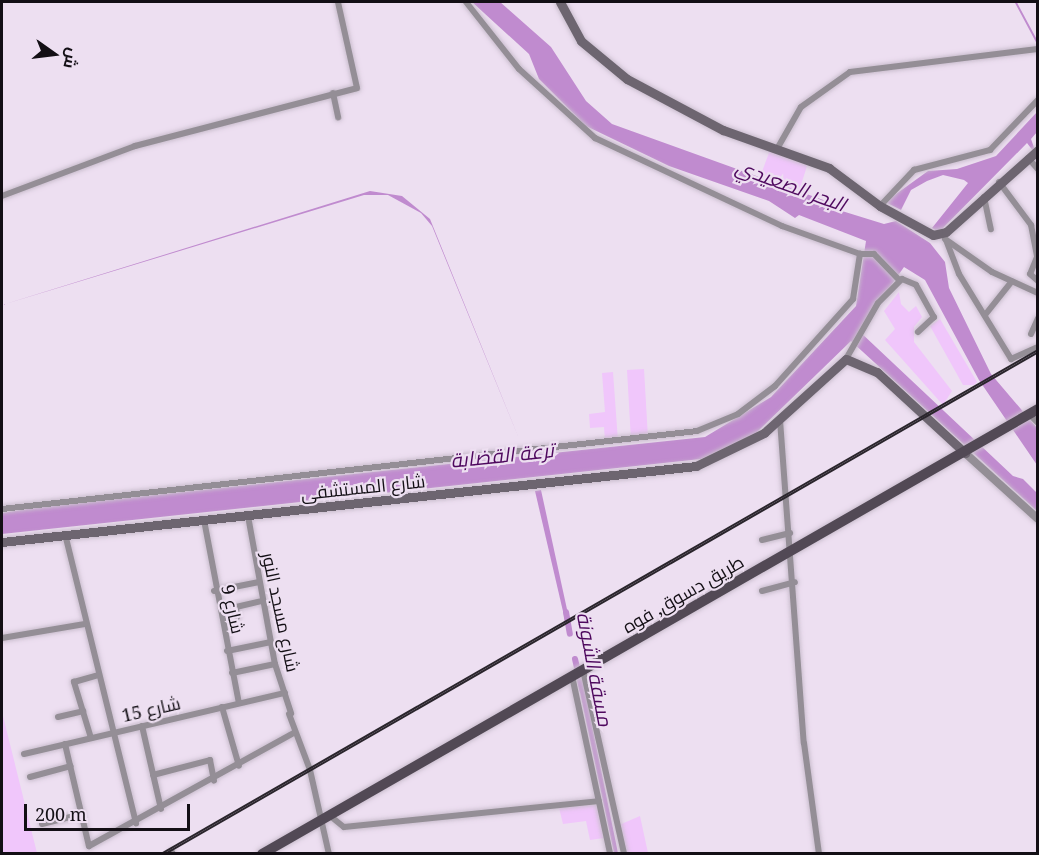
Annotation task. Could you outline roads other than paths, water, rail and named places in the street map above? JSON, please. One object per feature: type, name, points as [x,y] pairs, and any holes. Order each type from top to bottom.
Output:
[{"type":"main road","points":[[560,2],[580,40],[610,68],[701,120],[829,168],[882,207],[935,235],[1033,154]]},
{"type":"main road","points":[[846,359],[867,367],[965,453]]},
{"type":"main road","name":"شارع المستشفى","points":[[2,542],[685,468],[730,454],[780,420],[846,359]]},
{"type":"main road","name":"طريق دسوق, فوه","points":[[262,854],[947,464],[1031,413]]},
{"type":"main road","points":[[943,436],[950,449],[947,464]]},
{"type":"street","points":[[2,196],[135,146],[357,88],[338,2]]},
{"type":"street","points":[[466,2],[519,69],[595,138],[711,189],[743,210],[860,254],[874,254],[899,280],[916,285],[933,315],[918,332]]},
{"type":"street","points":[[777,149],[801,107],[850,72],[1038,49]]},
{"type":"street","points":[[333,93],[338,117]]},
{"type":"street","points":[[882,207],[914,170],[990,150],[1038,100]]},
{"type":"street","points":[[1033,154],[1038,169]]},
{"type":"street","points":[[999,182],[1028,218],[1036,263],[1030,275],[1038,281]]},
{"type":"street","points":[[983,194],[991,229]]},
{"type":"street","points":[[935,235],[1012,281],[1038,293]]},
{"type":"street","points":[[935,235],[1013,360],[1038,347]]},
{"type":"street","points":[[2,509],[697,431],[738,414],[776,386],[853,299],[860,254]]},
{"type":"street","points":[[846,359],[878,303],[899,280]]},
{"type":"street","points":[[985,315],[1012,281]]},
{"type":"street","points":[[1031,334],[1038,318]]},
{"type":"street","points":[[1031,413],[1038,423]]},
{"type":"street","points":[[780,420],[795,582],[804,743],[819,854]]},
{"type":"street","points":[[965,453],[1038,519]]},
{"type":"street","name":"شارع مسجد النور","points":[[248,516],[275,663],[294,733],[325,817],[329,854]]},
{"type":"street","name":"شارع 9","points":[[204,520],[214,591],[239,703]]},
{"type":"street","points":[[762,540],[790,533]]},
{"type":"street","points":[[65,534],[85,624],[136,823]]},
{"type":"street","points":[[214,591],[259,582]]},
{"type":"street","points":[[762,591],[795,582]]},
{"type":"street","points":[[237,616],[236,607],[263,601]]},
{"type":"street","points":[[2,638],[85,624]]},
{"type":"street","points":[[227,651],[271,642]]},
{"type":"street","points":[[232,673],[275,663]]},
{"type":"street","points":[[583,670],[624,854]]},
{"type":"street","points":[[91,738],[74,682],[99,675]]},
{"type":"street","points":[[572,676],[610,854]]},
{"type":"street","name":"شارع 15","points":[[24,754],[285,693]]},
{"type":"street","points":[[222,707],[238,766]]},
{"type":"street","points":[[58,717],[83,711]]},
{"type":"street","points":[[142,726],[161,809]]},
{"type":"street","points":[[65,744],[89,846],[214,781],[294,733]]},
{"type":"street","points":[[589,758],[603,755]]},
{"type":"street","points":[[153,774],[210,760],[214,781]]},
{"type":"street","points":[[30,777],[71,766]]},
{"type":"street","points":[[325,817],[341,827],[599,804],[614,806]]},
{"type":"street","points":[[42,825],[82,814]]},
{"type":"waterway","points":[[1016,2],[1038,43]]},
{"type":"waterway","name":"مسقة الشونة","points":[[566,612],[570,634]]},
{"type":"waterway","name":"مسقة الشونة","points":[[575,659],[582,690]]},
{"type":"railway","points":[[163,854],[1038,351]]},
{"type":"water label","name":"البحر الصعيدي","points":[[791,185]]},
{"type":"water label","name":"ترعة القضابة","points":[[502,455]]}]
